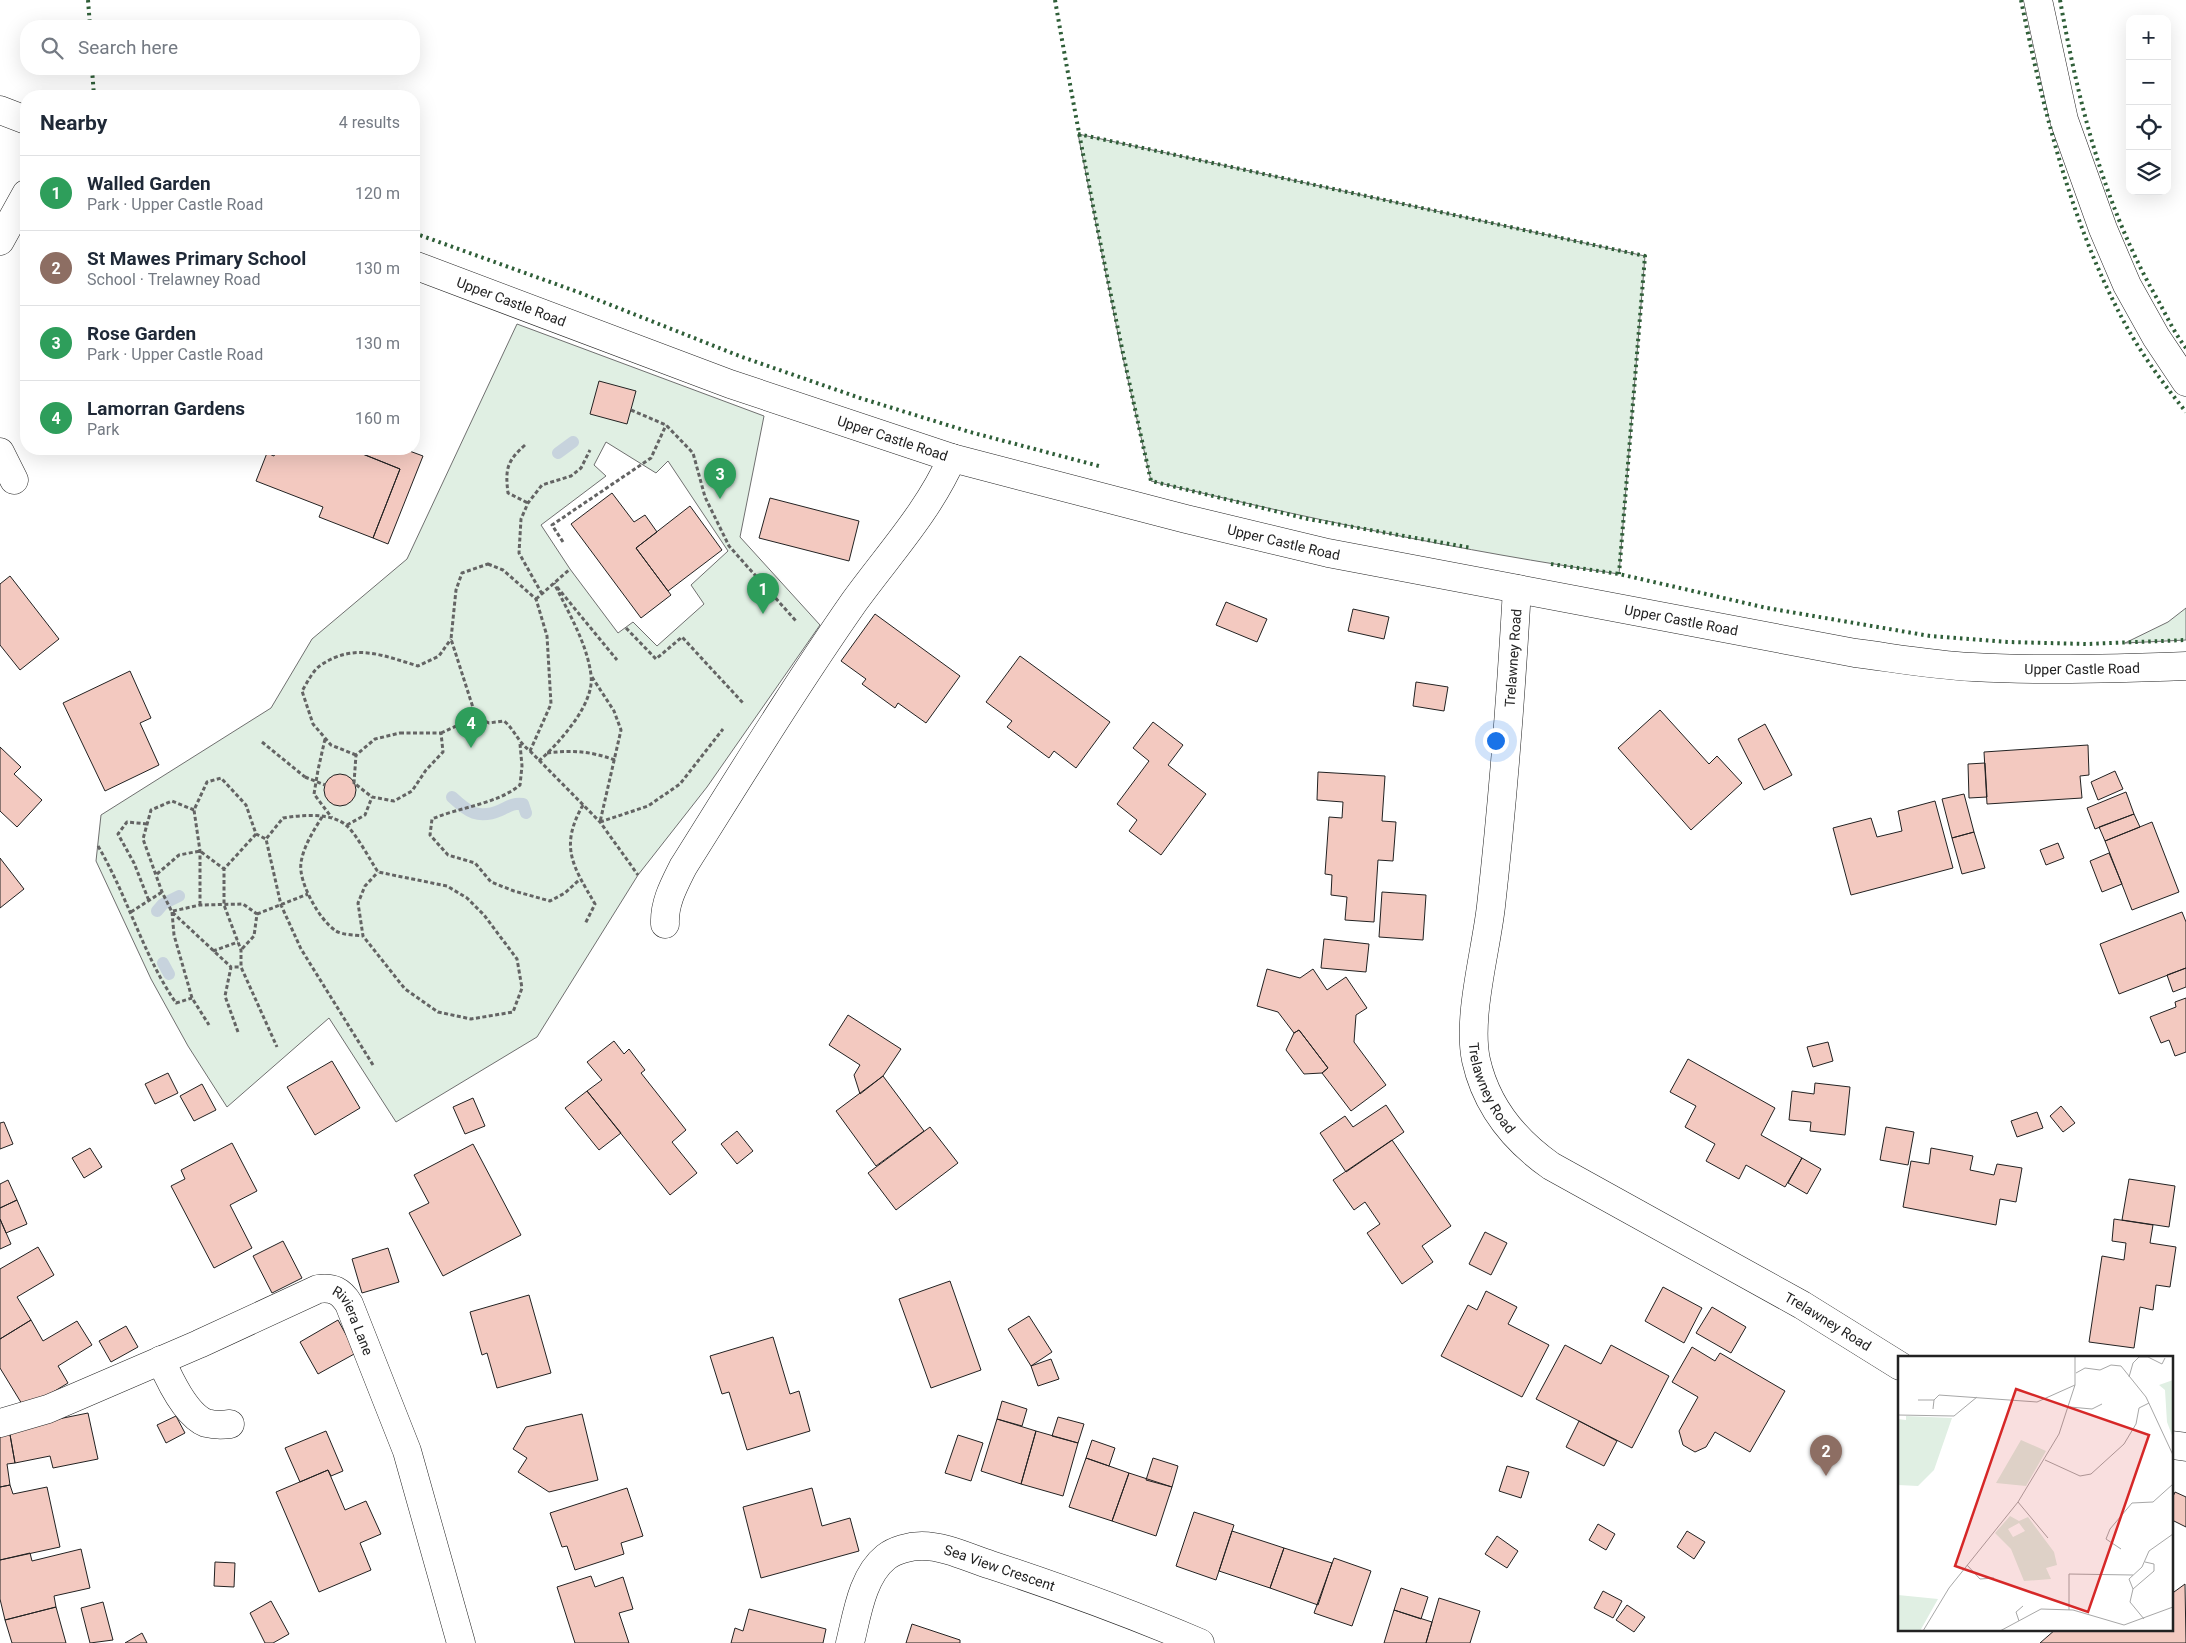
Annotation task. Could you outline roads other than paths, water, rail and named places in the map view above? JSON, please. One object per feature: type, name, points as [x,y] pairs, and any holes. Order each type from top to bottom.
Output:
[{"type":"street","points":[[2038,0],[2064,120],[2103,229],[2127,286],[2156,337],[2186,382]]},
{"type":"street","points":[[0,110],[20,118]]},
{"type":"street","points":[[0,241],[20,205]]},
{"type":"street","name":"Upper Castle Road","points":[[420,267],[730,384],[952,458],[1328,553],[1855,652],[1912,661],[1971,667],[2030,669],[2114,669],[2186,666]]},
{"type":"street","points":[[0,452],[14,480]]},
{"type":"street","points":[[665,924],[665,913],[671,891],[683,867],[776,720],[854,603],[931,498],[944,477],[952,458]]},
{"type":"street","name":"Trelawney Road","points":[[1517,589],[1512,685],[1501,812],[1490,911],[1475,1017],[1474,1040],[1476,1060],[1490,1099],[1502,1120],[1517,1138],[1532,1153],[1550,1166],[1802,1305],[1898,1365]]},
{"type":"street","name":"Riviera Lane","points":[[0,1423],[48,1409],[318,1289],[337,1290],[344,1296],[359,1326],[407,1451],[461,1643]]},
{"type":"street","points":[[161,1360],[171,1383],[196,1418],[218,1425],[230,1424]]},
{"type":"street","name":"Sea View Crescent","points":[[850,1643],[867,1584],[874,1569],[887,1556],[904,1549],[922,1546],[941,1549],[1006,1570],[1200,1643]]},
{"type":"waterway","points":[[558,453],[573,442]]},
{"type":"waterway","points":[[452,797],[463,807],[474,813],[493,813],[511,805],[520,804],[523,804],[526,813]]},
{"type":"waterway","points":[[157,911],[163,904],[179,896]]},
{"type":"waterway","points":[[163,963],[169,974]]},
{"type":"place","name":"Rose Garden","points":[[720,499]]},
{"type":"place","name":"Walled Garden","points":[[763,614]]},
{"type":"place","name":"Lamorran Gardens","points":[[471,748]]},
{"type":"place","name":"St Mawes Primary School","points":[[1826,1476]]}]
